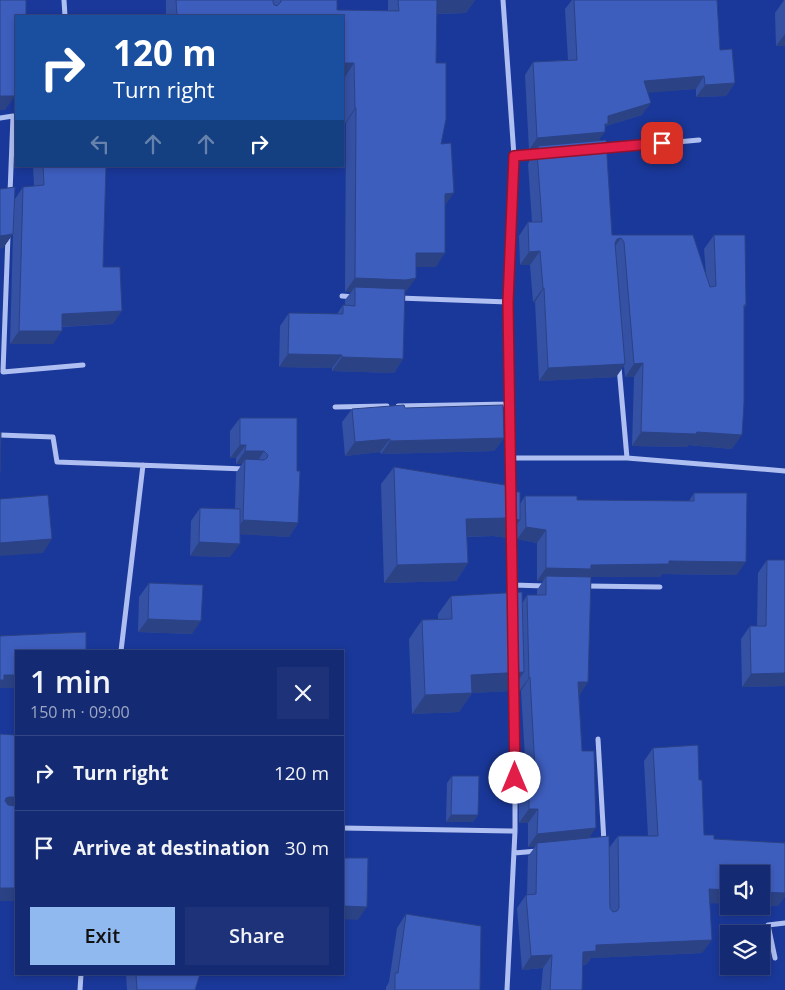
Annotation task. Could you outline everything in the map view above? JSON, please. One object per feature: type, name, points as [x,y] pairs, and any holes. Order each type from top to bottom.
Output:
[{"type":"street","points":[[64,0],[65,15]]},
{"type":"street","points":[[503,0],[514,156],[508,302],[512,507]]},
{"type":"street","points":[[0,118],[13,116],[10,195]]},
{"type":"street","points":[[592,150],[699,140]]},
{"type":"street","points":[[514,156],[543,154]]},
{"type":"street","points":[[8,234],[3,372],[83,365]]},
{"type":"street","points":[[342,296],[362,297]]},
{"type":"street","points":[[391,298],[508,302]]},
{"type":"street","points":[[619,362],[627,458]]},
{"type":"street","points":[[335,408],[510,404]]},
{"type":"street","points":[[0,435],[54,437],[57,462],[254,469]]},
{"type":"street","points":[[511,458],[627,458],[785,471]]},
{"type":"street","points":[[121,650],[143,465]]},
{"type":"street","points":[[512,517],[513,604]]},
{"type":"street","points":[[513,585],[552,586]]},
{"type":"street","points":[[582,586],[660,587]]},
{"type":"street","points":[[507,990],[515,832],[514,669]]},
{"type":"street","points":[[595,845],[604,844],[598,739]]},
{"type":"street","points":[[344,828],[515,832]]},
{"type":"street","points":[[514,853],[541,850]]},
{"type":"street","points":[[775,958],[768,925],[785,922]]},
{"type":"street","points":[[80,990],[81,975]]},
{"type":"building","points":[[0,0],[26,0],[26,15],[15,15],[15,96],[0,96]]},
{"type":"building","points":[[176,0],[273,0],[274,5],[277,6],[281,0],[337,0],[337,10],[399,11],[398,0],[437,0],[436,63],[446,63],[446,119],[441,144],[451,143],[454,193],[445,194],[445,253],[416,253],[416,278],[406,280],[355,278],[356,108],[354,63],[344,63],[344,15],[177,15]]},
{"type":"building","points":[[574,0],[717,0],[720,50],[732,49],[735,83],[705,85],[704,76],[644,81],[651,103],[608,116],[605,132],[537,138],[533,62],[577,60]]},
{"type":"building","points":[[606,140],[612,235],[693,235],[710,287],[716,286],[714,235],[745,235],[746,305],[744,305],[744,403],[742,435],[697,432],[696,434],[641,432],[643,363],[634,364],[624,242],[621,238],[617,239],[615,243],[625,364],[548,368],[540,251],[529,252],[528,222],[542,222],[538,146]]},
{"type":"building","points":[[43,167],[106,167],[103,267],[120,267],[122,311],[62,314],[62,331],[19,331],[23,187],[44,185]]},
{"type":"building","points":[[15,187],[13,234],[0,236],[0,189]]},
{"type":"building","points":[[355,287],[405,289],[403,359],[288,354],[289,313],[343,314],[343,305],[355,306]]},
{"type":"building","points":[[404,405],[405,408],[503,405],[504,438],[390,441],[390,439],[355,442],[352,409]]},
{"type":"building","points":[[240,418],[297,418],[297,471],[300,471],[298,523],[243,520],[245,459],[264,460],[268,455],[264,451],[245,451],[246,445],[240,445]]},
{"type":"building","points":[[0,432],[1,432],[0,473]]},
{"type":"building","points":[[394,467],[511,486],[510,492],[520,492],[520,520],[506,518],[466,519],[468,563],[397,565]]},
{"type":"building","points":[[694,493],[747,493],[746,562],[669,561],[669,564],[591,565],[591,569],[546,568],[546,530],[526,527],[525,496],[577,496],[577,500],[694,501]]},
{"type":"building","points":[[48,495],[52,539],[0,543],[0,499]]},
{"type":"building","points":[[200,508],[240,509],[240,544],[199,542]]},
{"type":"building","points":[[767,560],[785,560],[785,673],[751,674],[750,626],[766,626]]},
{"type":"building","points":[[546,576],[591,577],[588,682],[578,682],[582,751],[594,751],[596,828],[537,834],[538,809],[529,809],[529,770],[535,770],[529,678],[527,595],[546,595]]},
{"type":"building","points":[[149,583],[203,585],[201,621],[148,619]]},
{"type":"building","points":[[522,592],[524,672],[471,675],[472,693],[425,695],[422,620],[452,619],[451,596]]},
{"type":"building","points":[[86,632],[86,650],[15,650],[15,675],[4,675],[4,680],[0,680],[0,636]]},
{"type":"building","points":[[0,734],[15,735],[15,797],[6,798],[5,801],[8,805],[15,806],[15,888],[0,888]]},
{"type":"building","points":[[698,745],[699,780],[702,780],[704,835],[714,835],[714,839],[785,843],[785,893],[770,892],[770,865],[720,865],[720,890],[709,889],[712,940],[596,945],[596,951],[583,952],[582,990],[550,990],[552,955],[531,956],[526,895],[536,894],[537,843],[609,836],[610,908],[613,912],[617,911],[619,908],[618,836],[658,836],[653,748]]},
{"type":"building","points":[[452,776],[479,776],[478,815],[451,815]]},
{"type":"building","points":[[344,858],[368,858],[367,907],[344,906]]},
{"type":"building","points":[[406,914],[481,926],[480,990],[395,990],[395,973],[398,973]]},
{"type":"building","points":[[136,975],[200,975],[195,990],[137,990]]},
{"type":"route","points":[[515,778],[508,302],[514,156],[662,143]]}]
